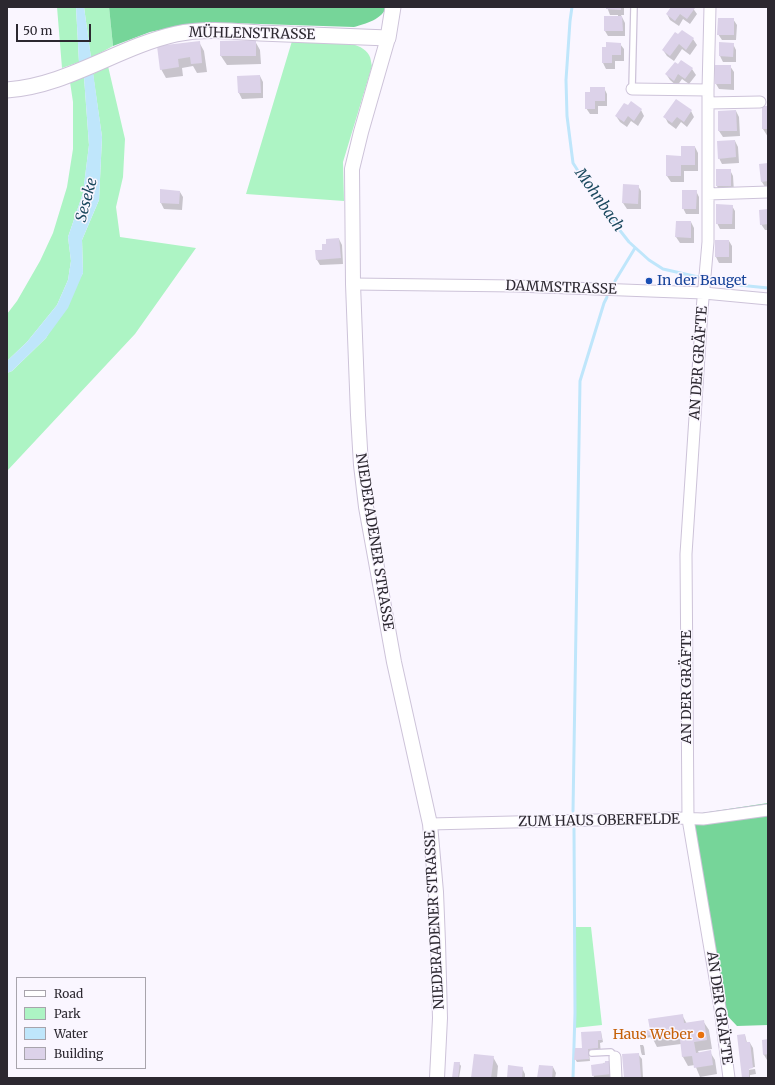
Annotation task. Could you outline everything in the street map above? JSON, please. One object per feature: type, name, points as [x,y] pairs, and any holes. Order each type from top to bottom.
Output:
[{"type":"main road","name":"NIEDERADENER STRASSE","points":[[388,38],[393,7]]},
{"type":"main road","name":"MÜHLENSTRASSE","points":[[7,90],[39,85],[75,73],[159,38],[178,33],[216,31],[388,38]]},
{"type":"street","points":[[704,288],[708,242],[708,90],[710,7]]},
{"type":"street","name":"NIEDERADENER STRASSE","points":[[388,38],[359,138],[352,169],[353,284],[361,465],[366,507],[394,662],[430,824],[436,892],[438,942],[440,1018],[437,1078]]},
{"type":"street","points":[[632,89],[708,90]]},
{"type":"street","points":[[708,103],[760,102]]},
{"type":"street","points":[[708,194],[768,192]]},
{"type":"street","name":"DAMMSTRASSE","points":[[353,284],[704,288],[768,300]]},
{"type":"street","name":"AN DER GRÄFTE","points":[[704,288],[686,554],[688,819],[720,1008],[729,1078]]},
{"type":"street","name":"ZUM HAUS OBERFELDE","points":[[430,824],[678,818],[703,819],[768,810]]},
{"type":"street","points":[[615,1057],[616,1078]]},
{"type":"lane","points":[[632,89],[634,7]]},
{"type":"lane","points":[[592,1053],[612,1052],[615,1057]]},
{"type":"green space","points":[[57,7],[76,7],[79,62],[62,68]]},
{"type":"green space","points":[[84,7],[109,7],[113,46],[91,58]]},
{"type":"green space","points":[[109,7],[386,7],[377,18],[368,23],[354,27],[229,23],[179,26],[150,32],[113,46]]},
{"type":"green space","points":[[292,41],[334,41],[355,45],[364,49],[370,58],[372,66],[343,162],[344,201],[246,194]]},
{"type":"green space","points":[[108,66],[125,139],[123,177],[116,207],[120,237],[196,248],[135,334],[7,471],[7,373],[12,371],[46,338],[83,273],[82,240],[99,200],[102,137],[93,74]]},
{"type":"green space","points":[[84,77],[89,145],[83,193],[68,237],[71,261],[68,280],[57,305],[27,342],[7,361],[7,314],[17,301],[40,261],[53,233],[67,187],[73,149],[73,102],[70,82]]},
{"type":"green space","points":[[768,803],[768,1025],[737,1026],[720,1008],[689,815]]},
{"type":"green space","points":[[574,927],[591,927],[602,1025],[574,1028]]},
{"type":"water","name":"Seseke","points":[[76,7],[84,7],[102,137],[99,200],[82,240],[83,273],[68,308],[46,338],[12,371],[7,373],[7,361],[27,342],[57,305],[68,280],[71,261],[68,237],[83,193],[89,145],[84,77],[79,62]]},
{"type":"building","points":[[606,7],[621,7],[621,10],[606,9]]},
{"type":"building","points":[[671,7],[695,8],[687,19],[680,14],[675,21],[666,14]]},
{"type":"building","points":[[604,16],[622,16],[623,31],[604,31]]},
{"type":"building","points":[[718,18],[734,18],[734,35],[717,35]]},
{"type":"building","points":[[682,30],[694,38],[686,50],[679,44],[670,56],[662,50],[675,32],[678,34]]},
{"type":"building","points":[[256,40],[256,56],[220,56],[220,41]]},
{"type":"building","points":[[200,41],[202,63],[191,64],[190,57],[178,59],[179,67],[160,70],[157,46]]},
{"type":"building","points":[[606,42],[621,43],[621,55],[612,55],[612,63],[602,63],[602,47],[606,47]]},
{"type":"building","points":[[719,42],[734,43],[733,57],[719,56]]},
{"type":"building","points":[[681,60],[693,68],[685,79],[678,74],[674,81],[665,74],[675,62],[678,64]]},
{"type":"building","points":[[715,65],[731,65],[731,84],[715,84]]},
{"type":"building","points":[[260,75],[261,93],[238,93],[237,76]]},
{"type":"building","points":[[590,87],[605,87],[605,101],[595,101],[595,109],[585,109],[585,92],[590,92]]},
{"type":"building","points":[[676,99],[692,110],[684,122],[677,117],[672,123],[663,117]]},
{"type":"building","points":[[631,101],[642,109],[634,121],[628,116],[624,122],[615,116],[624,103],[628,105]]},
{"type":"building","points":[[762,106],[768,106],[768,129],[762,129]]},
{"type":"building","points":[[736,110],[737,131],[718,131],[718,111]]},
{"type":"building","points":[[735,140],[736,157],[718,159],[717,141]]},
{"type":"building","points":[[681,146],[695,146],[695,165],[681,165],[681,176],[666,176],[666,155],[681,156]]},
{"type":"building","points":[[768,163],[768,181],[761,182],[759,164]]},
{"type":"building","points":[[716,169],[731,169],[731,186],[716,186]]},
{"type":"building","points":[[623,184],[639,185],[638,204],[622,203]]},
{"type":"building","points":[[160,189],[180,191],[179,204],[160,203]]},
{"type":"building","points":[[682,190],[697,190],[696,209],[682,209]]},
{"type":"building","points":[[716,204],[733,205],[732,224],[716,224]]},
{"type":"building","points":[[768,209],[768,224],[760,225],[759,210]]},
{"type":"building","points":[[676,221],[691,221],[691,238],[675,237]]},
{"type":"building","points":[[339,238],[341,258],[316,260],[315,250],[322,250],[322,244],[326,244],[326,239]]},
{"type":"building","points":[[715,240],[729,240],[729,257],[715,257]]},
{"type":"building","points":[[683,1014],[684,1023],[704,1020],[707,1040],[694,1042],[696,1053],[711,1050],[713,1065],[694,1068],[692,1056],[682,1057],[680,1040],[686,1039],[686,1034],[651,1039],[650,1035],[631,1038],[630,1032],[650,1030],[648,1019]]},
{"type":"building","points":[[601,1031],[602,1040],[598,1040],[598,1048],[588,1049],[589,1059],[574,1060],[575,1048],[582,1048],[581,1032]]},
{"type":"building","points":[[745,1034],[746,1042],[750,1042],[753,1068],[749,1069],[749,1077],[742,1078],[737,1035]]},
{"type":"building","points":[[768,1039],[768,1054],[763,1055],[762,1040]]},
{"type":"building","points":[[639,1053],[641,1078],[624,1078],[622,1054]]},
{"type":"building","points":[[474,1054],[494,1056],[491,1078],[471,1078]]},
{"type":"building","points":[[605,1061],[611,1061],[612,1074],[592,1076],[591,1065],[605,1063]]},
{"type":"building","points":[[454,1062],[460,1062],[458,1078],[452,1078]]},
{"type":"building","points":[[508,1065],[523,1067],[522,1078],[507,1078]]},
{"type":"building","points":[[539,1065],[553,1066],[552,1078],[537,1078]]},
{"type":"waterway","name":"Mohnbach","points":[[572,7],[566,80],[567,116],[573,163],[597,201],[629,242],[649,260],[663,269],[729,284],[768,288]]},
{"type":"waterway","points":[[615,281],[635,248]]},
{"type":"waterway","points":[[573,811],[580,381],[607,297]]},
{"type":"waterway","points":[[573,1078],[575,1013],[574,829]]},
{"type":"place","name":"In der Bauget","points":[[649,281]]},
{"type":"place","name":"Haus Weber","points":[[701,1035]]}]
